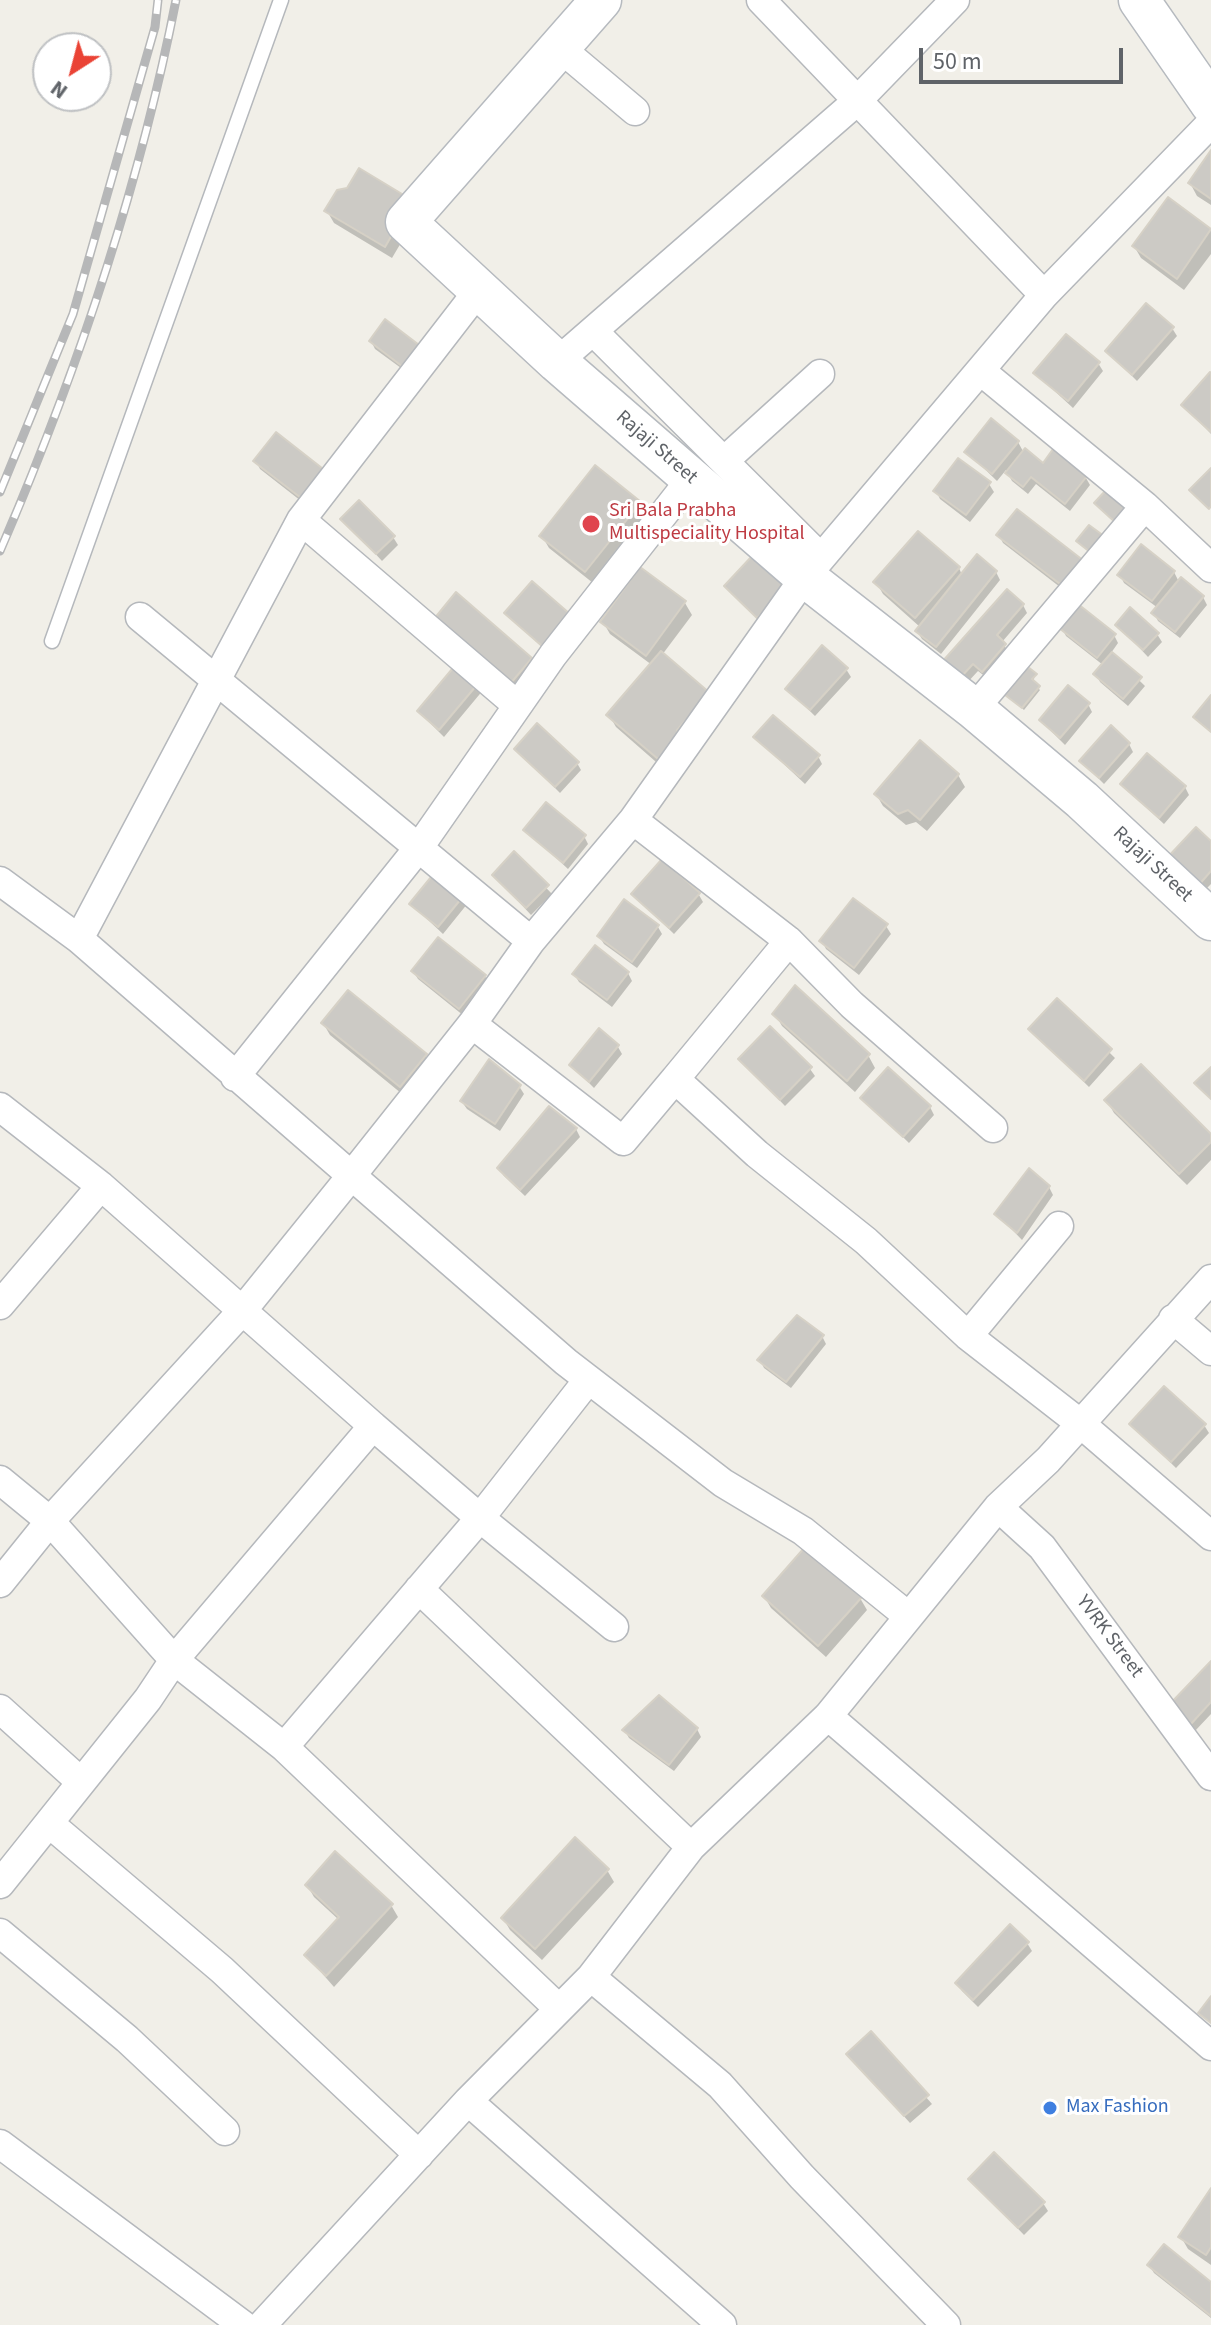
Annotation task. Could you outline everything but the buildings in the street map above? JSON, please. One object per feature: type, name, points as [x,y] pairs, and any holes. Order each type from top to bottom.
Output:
[{"type":"street","name":"Rajaji Street","points":[[601,0],[406,222],[557,362],[708,470],[813,568],[1082,800],[1211,920]]},
{"type":"street","points":[[761,0],[1044,295]]},
{"type":"street","points":[[557,362],[856,102],[955,0]]},
{"type":"street","points":[[1141,1],[1211,104]]},
{"type":"street","points":[[559,47],[635,111]]},
{"type":"street","points":[[0,1583],[50,1521],[242,1311],[352,1175],[472,1024],[531,941],[633,820],[813,568],[982,372],[1044,295],[1211,123]]},
{"type":"street","points":[[79,939],[301,520],[478,291]]},
{"type":"street","points":[[593,331],[708,470]]},
{"type":"street","points":[[982,372],[1145,506],[1211,568]]},
{"type":"street","points":[[235,1077],[420,846],[517,705],[708,470],[820,374]]},
{"type":"street","points":[[974,709],[1145,506]]},
{"type":"street","points":[[301,520],[517,705]]},
{"type":"street","points":[[140,617],[531,941]]},
{"type":"street","points":[[633,820],[789,941],[852,1005],[993,1128]]},
{"type":"street","points":[[0,881],[79,939],[588,1380],[723,1483],[803,1531],[908,1616]]},
{"type":"street","points":[[472,1024],[623,1141],[789,941]]},
{"type":"street","points":[[675,1079],[757,1154],[866,1241],[968,1336],[1081,1424],[1211,1536]]},
{"type":"street","points":[[0,1107],[101,1186],[480,1518],[614,1627]]},
{"type":"street","points":[[0,1305],[101,1186]]},
{"type":"street","points":[[968,1336],[1059,1226]]},
{"type":"street","points":[[262,2325],[468,2101],[591,1977],[691,1847],[828,1716],[998,1507],[1081,1424],[1211,1279]]},
{"type":"street","points":[[1173,1319],[1211,1351]]},
{"type":"street","points":[[284,1747],[480,1518],[588,1380]]},
{"type":"street","points":[[0,1884],[148,1699],[174,1660],[373,1426]]},
{"type":"street","points":[[0,1480],[50,1521],[174,1660],[284,1747],[559,2009]]},
{"type":"street","name":"YVRK Street","points":[[998,1507],[1042,1547],[1211,1776]]},
{"type":"street","points":[[419,1589],[691,1847]]},
{"type":"street","points":[[0,1709],[81,1782]]},
{"type":"street","points":[[828,1716],[1211,2046]]},
{"type":"street","points":[[50,1824],[222,1970],[419,2155]]},
{"type":"street","points":[[0,1933],[127,2039],[225,2131]]},
{"type":"street","points":[[591,1977],[720,2085],[802,2177],[946,2325]]},
{"type":"street","points":[[468,2101],[722,2325]]},
{"type":"street","points":[[4,2155],[243,2325]]},
{"type":"lane","points":[[52,641],[281,0]]},
{"type":"railway","points":[[0,492],[73,314],[155,27],[158,0]]},
{"type":"railway","points":[[0,551],[54,417],[103,280],[144,141],[176,0]]},
{"type":"place","name":"Sri Bala Prabha Multispeciality Hospital","points":[[591,524]]},
{"type":"place","name":"Max Fashion","points":[[1050,2108]]}]
